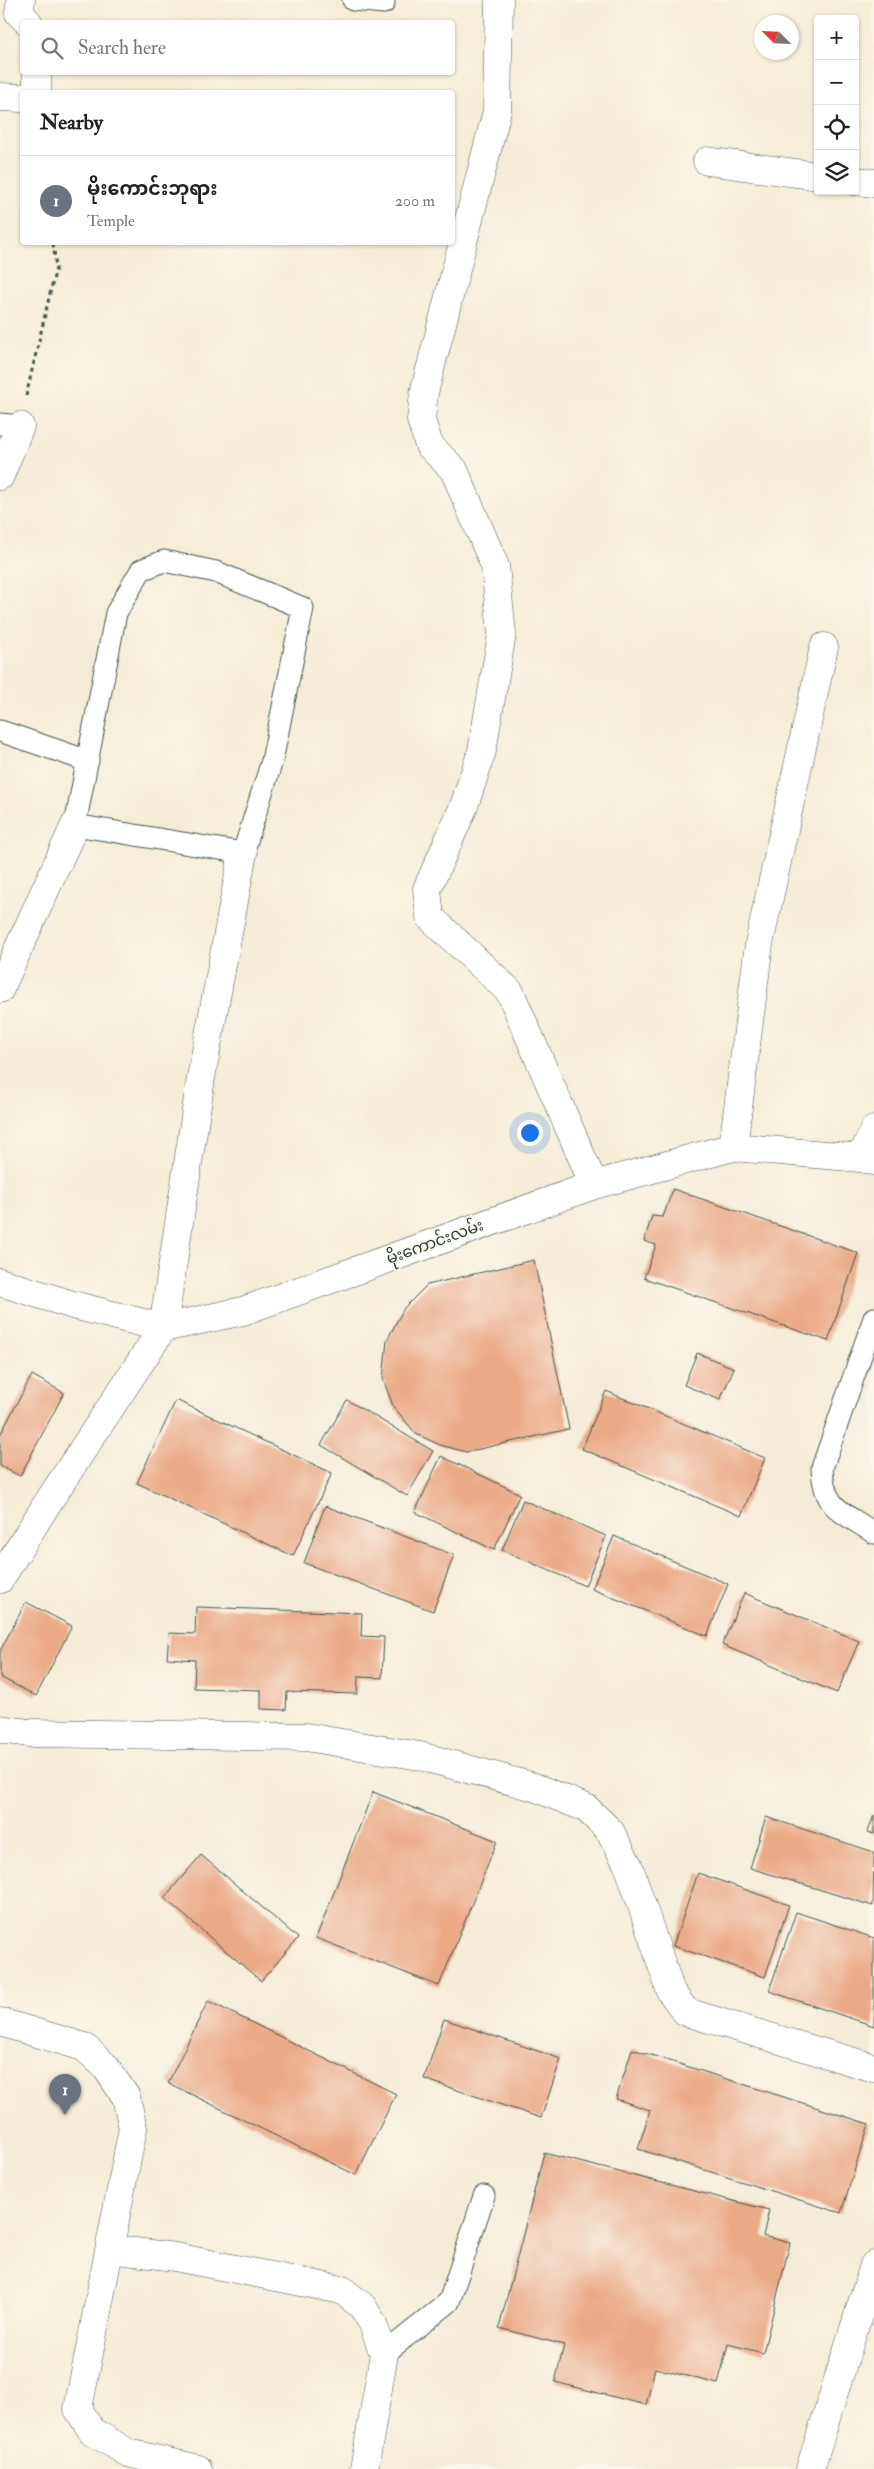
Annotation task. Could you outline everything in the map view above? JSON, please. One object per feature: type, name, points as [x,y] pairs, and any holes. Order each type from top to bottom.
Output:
[{"type":"street","points":[[21,0],[19,13],[26,20]]},
{"type":"street","points":[[499,0],[497,111],[424,393],[421,420],[429,445],[454,470],[495,566],[502,634],[482,751],[464,806],[426,889],[430,917],[510,992],[594,1185]]},
{"type":"street","points":[[37,75],[37,90]]},
{"type":"street","points":[[0,97],[20,98]]},
{"type":"street","points":[[707,161],[814,175]]},
{"type":"street","points":[[859,181],[874,183]]},
{"type":"street","points":[[0,476],[10,425]]},
{"type":"street","points":[[733,1147],[759,944],[824,647]]},
{"type":"street","points":[[0,989],[75,825]]},
{"type":"street","points":[[0,1579],[50,1499],[163,1328],[201,1078],[243,852]]},
{"type":"street","points":[[867,1159],[874,1130]]},
{"type":"street","name":"မိုးကောင်းလမ်း","points":[[0,1282],[73,1305],[163,1328],[243,1311],[594,1185],[733,1147],[867,1159]]},
{"type":"street","points":[[0,1728],[29,1733],[306,1737],[420,1756],[534,1787],[586,1808],[610,1831],[629,1867],[671,1992],[686,2012],[874,2068]]},
{"type":"street","points":[[0,2022],[84,2047],[105,2066],[126,2097],[132,2128],[78,2409],[92,2431],[128,2454],[198,2469]]},
{"type":"street","points":[[110,2249],[175,2257],[342,2290],[362,2306],[372,2322],[384,2354],[364,2469]]},
{"type":"street","points":[[810,2469],[874,2265]]},
{"type":"lane","points":[[353,0],[384,3]]},
{"type":"lane","points":[[164,561],[216,572],[304,608],[272,761],[243,852],[75,825],[88,761],[116,613],[141,570],[164,561]]},
{"type":"lane","points":[[0,731],[88,761]]},
{"type":"lane","points":[[874,1318],[822,1468],[823,1487],[830,1504],[874,1532]]},
{"type":"lane","points":[[384,2354],[449,2302],[484,2196]]},
{"type":"path","points":[[10,425],[56,268],[53,245]]},
{"type":"building","points":[[673,1189],[858,1253],[828,1341],[644,1278],[656,1245],[644,1241],[652,1216],[663,1217]]},
{"type":"building","points":[[534,1260],[569,1429],[466,1452],[440,1445],[416,1434],[393,1406],[383,1379],[387,1340],[404,1308],[427,1285]]},
{"type":"building","points":[[697,1353],[734,1368],[720,1400],[684,1385]]},
{"type":"building","points":[[32,1375],[64,1393],[20,1476],[0,1466],[0,1435]]},
{"type":"building","points":[[606,1391],[765,1458],[741,1516],[582,1449]]},
{"type":"building","points":[[176,1400],[332,1473],[293,1556],[137,1483]]},
{"type":"building","points":[[347,1400],[433,1451],[407,1496],[321,1445]]},
{"type":"building","points":[[441,1456],[520,1494],[494,1550],[415,1512]]},
{"type":"building","points":[[523,1500],[606,1536],[585,1586],[502,1550]]},
{"type":"building","points":[[325,1506],[454,1555],[433,1611],[304,1563]]},
{"type":"building","points":[[614,1536],[728,1584],[707,1636],[592,1589]]},
{"type":"building","points":[[744,1593],[859,1641],[837,1693],[722,1645]]},
{"type":"building","points":[[26,1602],[72,1626],[36,1696],[0,1677],[0,1651]]},
{"type":"building","points":[[196,1607],[362,1613],[361,1636],[384,1637],[382,1678],[358,1677],[357,1694],[287,1692],[286,1710],[261,1709],[261,1690],[194,1688],[195,1660],[167,1658],[169,1633],[195,1634]]},
{"type":"building","points":[[373,1792],[497,1841],[439,1986],[316,1938]]},
{"type":"building","points":[[874,1815],[874,1834],[868,1832]]},
{"type":"building","points":[[766,1817],[874,1852],[873,1906],[750,1868]]},
{"type":"building","points":[[201,1855],[298,1938],[261,1981],[164,1898]]},
{"type":"building","points":[[698,1873],[789,1905],[765,1977],[673,1946]]},
{"type":"building","points":[[796,1912],[874,1938],[874,2026],[769,1991]]},
{"type":"building","points":[[208,2001],[396,2094],[356,2175],[168,2083]]},
{"type":"building","points":[[444,2019],[561,2059],[541,2118],[424,2079]]},
{"type":"building","points":[[632,2049],[869,2124],[841,2213],[638,2149],[650,2110],[616,2099]]},
{"type":"building","points":[[544,2153],[769,2210],[763,2236],[790,2243],[763,2353],[728,2344],[718,2384],[655,2368],[646,2405],[555,2382],[564,2345],[499,2328]]},
{"type":"place","name":"မိုးကောင်းဘုရား","points":[[65,2115]]}]
